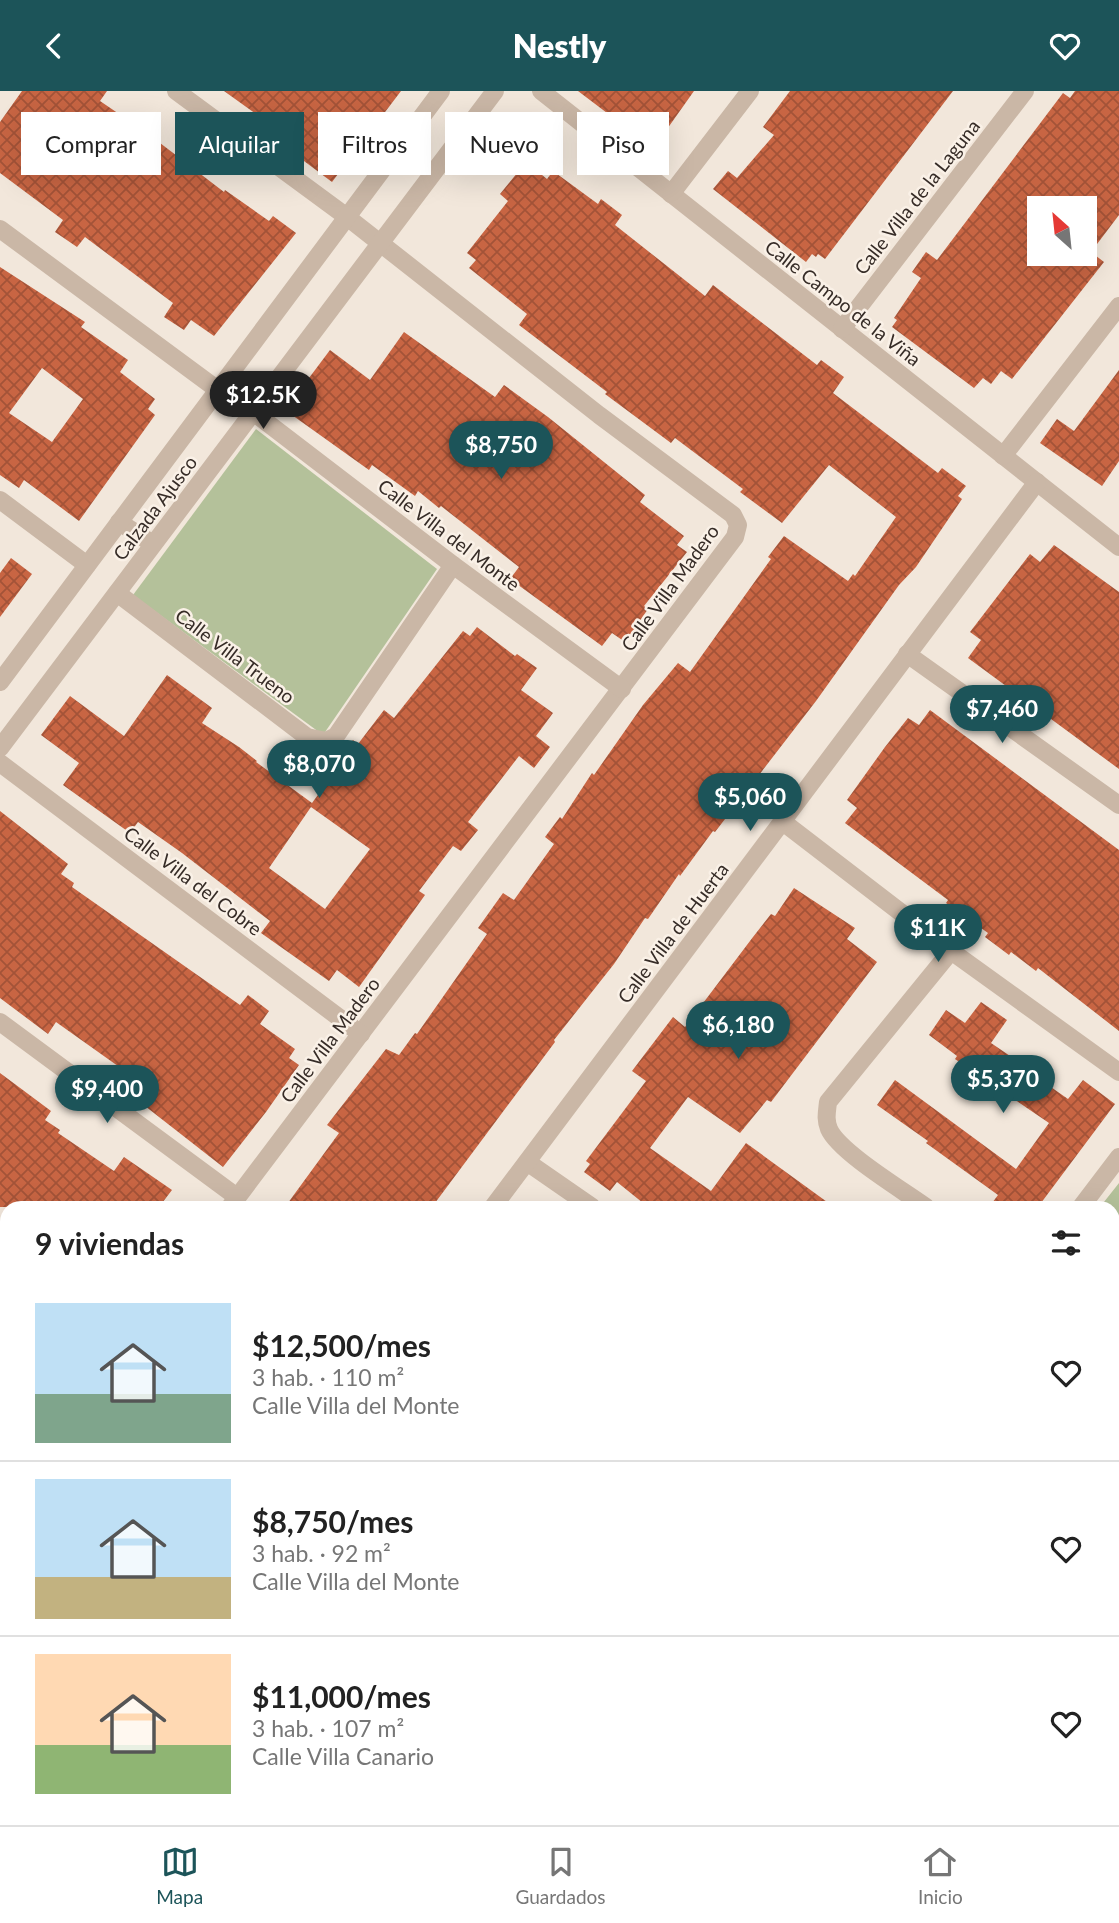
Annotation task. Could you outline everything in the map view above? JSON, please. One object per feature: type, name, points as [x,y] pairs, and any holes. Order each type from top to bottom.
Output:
[{"type":"street","name":"Calle Villa Madero","points":[[176,91],[347,217],[599,415],[733,515],[738,525],[735,537],[622,689],[234,1201]]},
{"type":"street","name":"Calzada Ajusco","points":[[0,682],[441,91]]},
{"type":"street","name":"Calzada Ajusco","points":[[0,748],[495,91]]},
{"type":"street","name":"Calle Campo de la Viña","points":[[541,91],[1119,547]]},
{"type":"street","points":[[671,194],[750,91]]},
{"type":"street","name":"Calle Villa de la Laguna","points":[[842,329],[1025,91]]},
{"type":"street","points":[[0,229],[218,390]]},
{"type":"street","points":[[1003,456],[1119,306]]},
{"type":"street","name":"Calle Villa del Monte","points":[[253,412],[453,565],[622,689]]},
{"type":"street","name":"Calle Villa de Huerta","points":[[498,1201],[1037,482]]},
{"type":"street","points":[[0,500],[88,565]]},
{"type":"street","points":[[119,522],[153,544]]},
{"type":"street","name":"Calle Villa Trueno","points":[[117,593],[307,737],[326,741],[336,736],[453,565]]},
{"type":"street","points":[[907,655],[1119,805]]},
{"type":"street","name":"Calle Villa del Cobre","points":[[0,763],[361,1034]]},
{"type":"street","points":[[783,822],[951,950],[1119,1072]]},
{"type":"street","points":[[918,1201],[843,1147],[830,1132],[826,1117],[828,1102],[951,950]]},
{"type":"street","points":[[0,1022],[232,1201]]},
{"type":"street","points":[[1086,1201],[1119,1157]]},
{"type":"street","points":[[527,1162],[583,1201]]},
{"type":"green space","points":[[256,429],[437,569],[323,735],[133,595]]},
{"type":"green space","points":[[1119,1183],[1119,1201],[1105,1201]]},
{"type":"building","points":[[22,91],[107,91],[100,101],[116,112],[21,112],[21,175],[161,175],[161,144],[175,154],[175,175],[202,175],[269,221],[273,216],[296,233],[214,336],[191,320],[184,330],[164,317],[173,303],[85,237],[77,247],[55,232],[63,220],[0,173],[0,122]]},
{"type":"building","points":[[224,91],[401,91],[385,112],[318,112],[318,172],[304,161],[304,112],[253,112]]},
{"type":"building","points":[[578,91],[694,91],[669,126],[669,112],[606,112]]},
{"type":"building","points":[[790,91],[953,91],[825,259],[818,254],[816,257],[812,254],[806,262],[713,189],[728,171],[737,178],[774,135],[763,127]]},
{"type":"building","points":[[1075,91],[1119,91],[1119,215],[1097,244],[1097,196],[1027,196],[1027,266],[1097,266],[1097,257],[1104,262],[1012,379],[1001,371],[991,384],[983,378],[974,388],[892,327],[897,320],[894,318],[921,278],[912,272],[926,252],[937,260],[1063,93],[1070,98]]},
{"type":"building","points":[[323,175],[337,175],[332,182]]},
{"type":"building","points":[[515,175],[542,175],[547,179],[550,175],[558,175],[598,204],[601,199],[622,215],[615,225],[705,296],[713,285],[817,365],[821,360],[844,377],[833,393],[938,473],[942,468],[966,486],[958,496],[962,499],[916,567],[899,585],[816,701],[680,876],[679,874],[648,919],[645,918],[614,964],[554,1040],[436,1201],[289,1201],[339,1133],[327,1125],[386,1049],[399,1055],[415,1033],[417,1034],[487,934],[478,928],[503,893],[514,900],[554,844],[545,837],[560,817],[562,819],[592,773],[594,775],[643,705],[678,663],[690,672],[771,559],[768,557],[784,536],[848,581],[853,574],[855,576],[896,517],[829,465],[782,523],[740,492],[743,489],[675,438],[671,443],[519,325],[527,314],[469,268],[476,260],[467,253],[508,201],[500,194]]},
{"type":"building","points":[[0,267],[85,322],[81,327],[128,360],[120,372],[155,399],[148,409],[155,415],[79,521],[24,480],[19,488],[0,475]],"holes":[[[42,368],[83,399],[52,442],[9,413]]]},
{"type":"building","points":[[404,332],[495,397],[504,385],[548,417],[645,495],[640,502],[684,536],[677,545],[687,552],[644,606],[648,609],[625,642],[612,633],[602,646],[510,579],[519,567],[441,506],[439,508],[418,491],[415,496],[372,465],[369,470],[285,410],[330,350],[370,380]]},
{"type":"building","points":[[1119,370],[1119,461],[1102,486],[1040,443],[1057,419],[1074,431]]},
{"type":"building","points":[[1054,545],[1119,592],[1119,769],[968,658],[981,640],[970,632],[1030,554],[1040,562]]},
{"type":"building","points":[[11,558],[32,574],[0,617],[0,573]]},
{"type":"building","points":[[477,627],[515,656],[517,654],[537,668],[521,690],[553,713],[536,736],[550,747],[534,768],[519,756],[468,822],[478,830],[461,851],[453,846],[419,891],[425,895],[359,987],[337,970],[329,981],[261,933],[270,921],[182,853],[138,822],[130,833],[63,785],[79,763],[41,735],[70,696],[124,736],[167,675],[212,708],[202,723],[239,747],[312,803],[340,765],[336,762],[353,740],[358,744],[384,710],[394,718],[463,631],[470,636]],"holes":[[[311,807],[370,849],[325,909],[269,868]]]},
{"type":"building","points":[[930,710],[1119,850],[1119,1031],[1038,968],[1036,971],[985,937],[988,933],[946,903],[948,900],[845,823],[857,808],[847,800],[885,747],[908,718],[919,725]]},
{"type":"building","points":[[0,811],[68,864],[61,874],[74,883],[72,887],[240,1005],[248,995],[269,1011],[260,1024],[295,1049],[289,1058],[299,1065],[223,1167],[136,1099],[146,1086],[56,1022],[48,1034],[0,998]]},
{"type":"building","points":[[794,888],[855,928],[847,939],[877,962],[771,1102],[767,1100],[740,1133],[688,1097],[650,1148],[711,1191],[746,1143],[826,1201],[641,1201],[617,1182],[610,1191],[584,1172],[590,1164],[586,1161],[646,1081],[632,1071],[673,1017],[685,1027],[771,914],[775,916]]},
{"type":"building","points":[[981,1002],[1007,1020],[991,1043],[1016,1060],[1015,1062],[1068,1099],[1083,1080],[1115,1104],[1042,1201],[994,1201],[998,1195],[877,1105],[895,1080],[1016,1169],[1049,1123],[955,1059],[957,1056],[929,1035],[946,1010],[965,1023]]},
{"type":"building","points":[[0,1073],[51,1111],[45,1120],[60,1130],[58,1133],[114,1171],[124,1157],[172,1190],[164,1201],[0,1201]]}]
